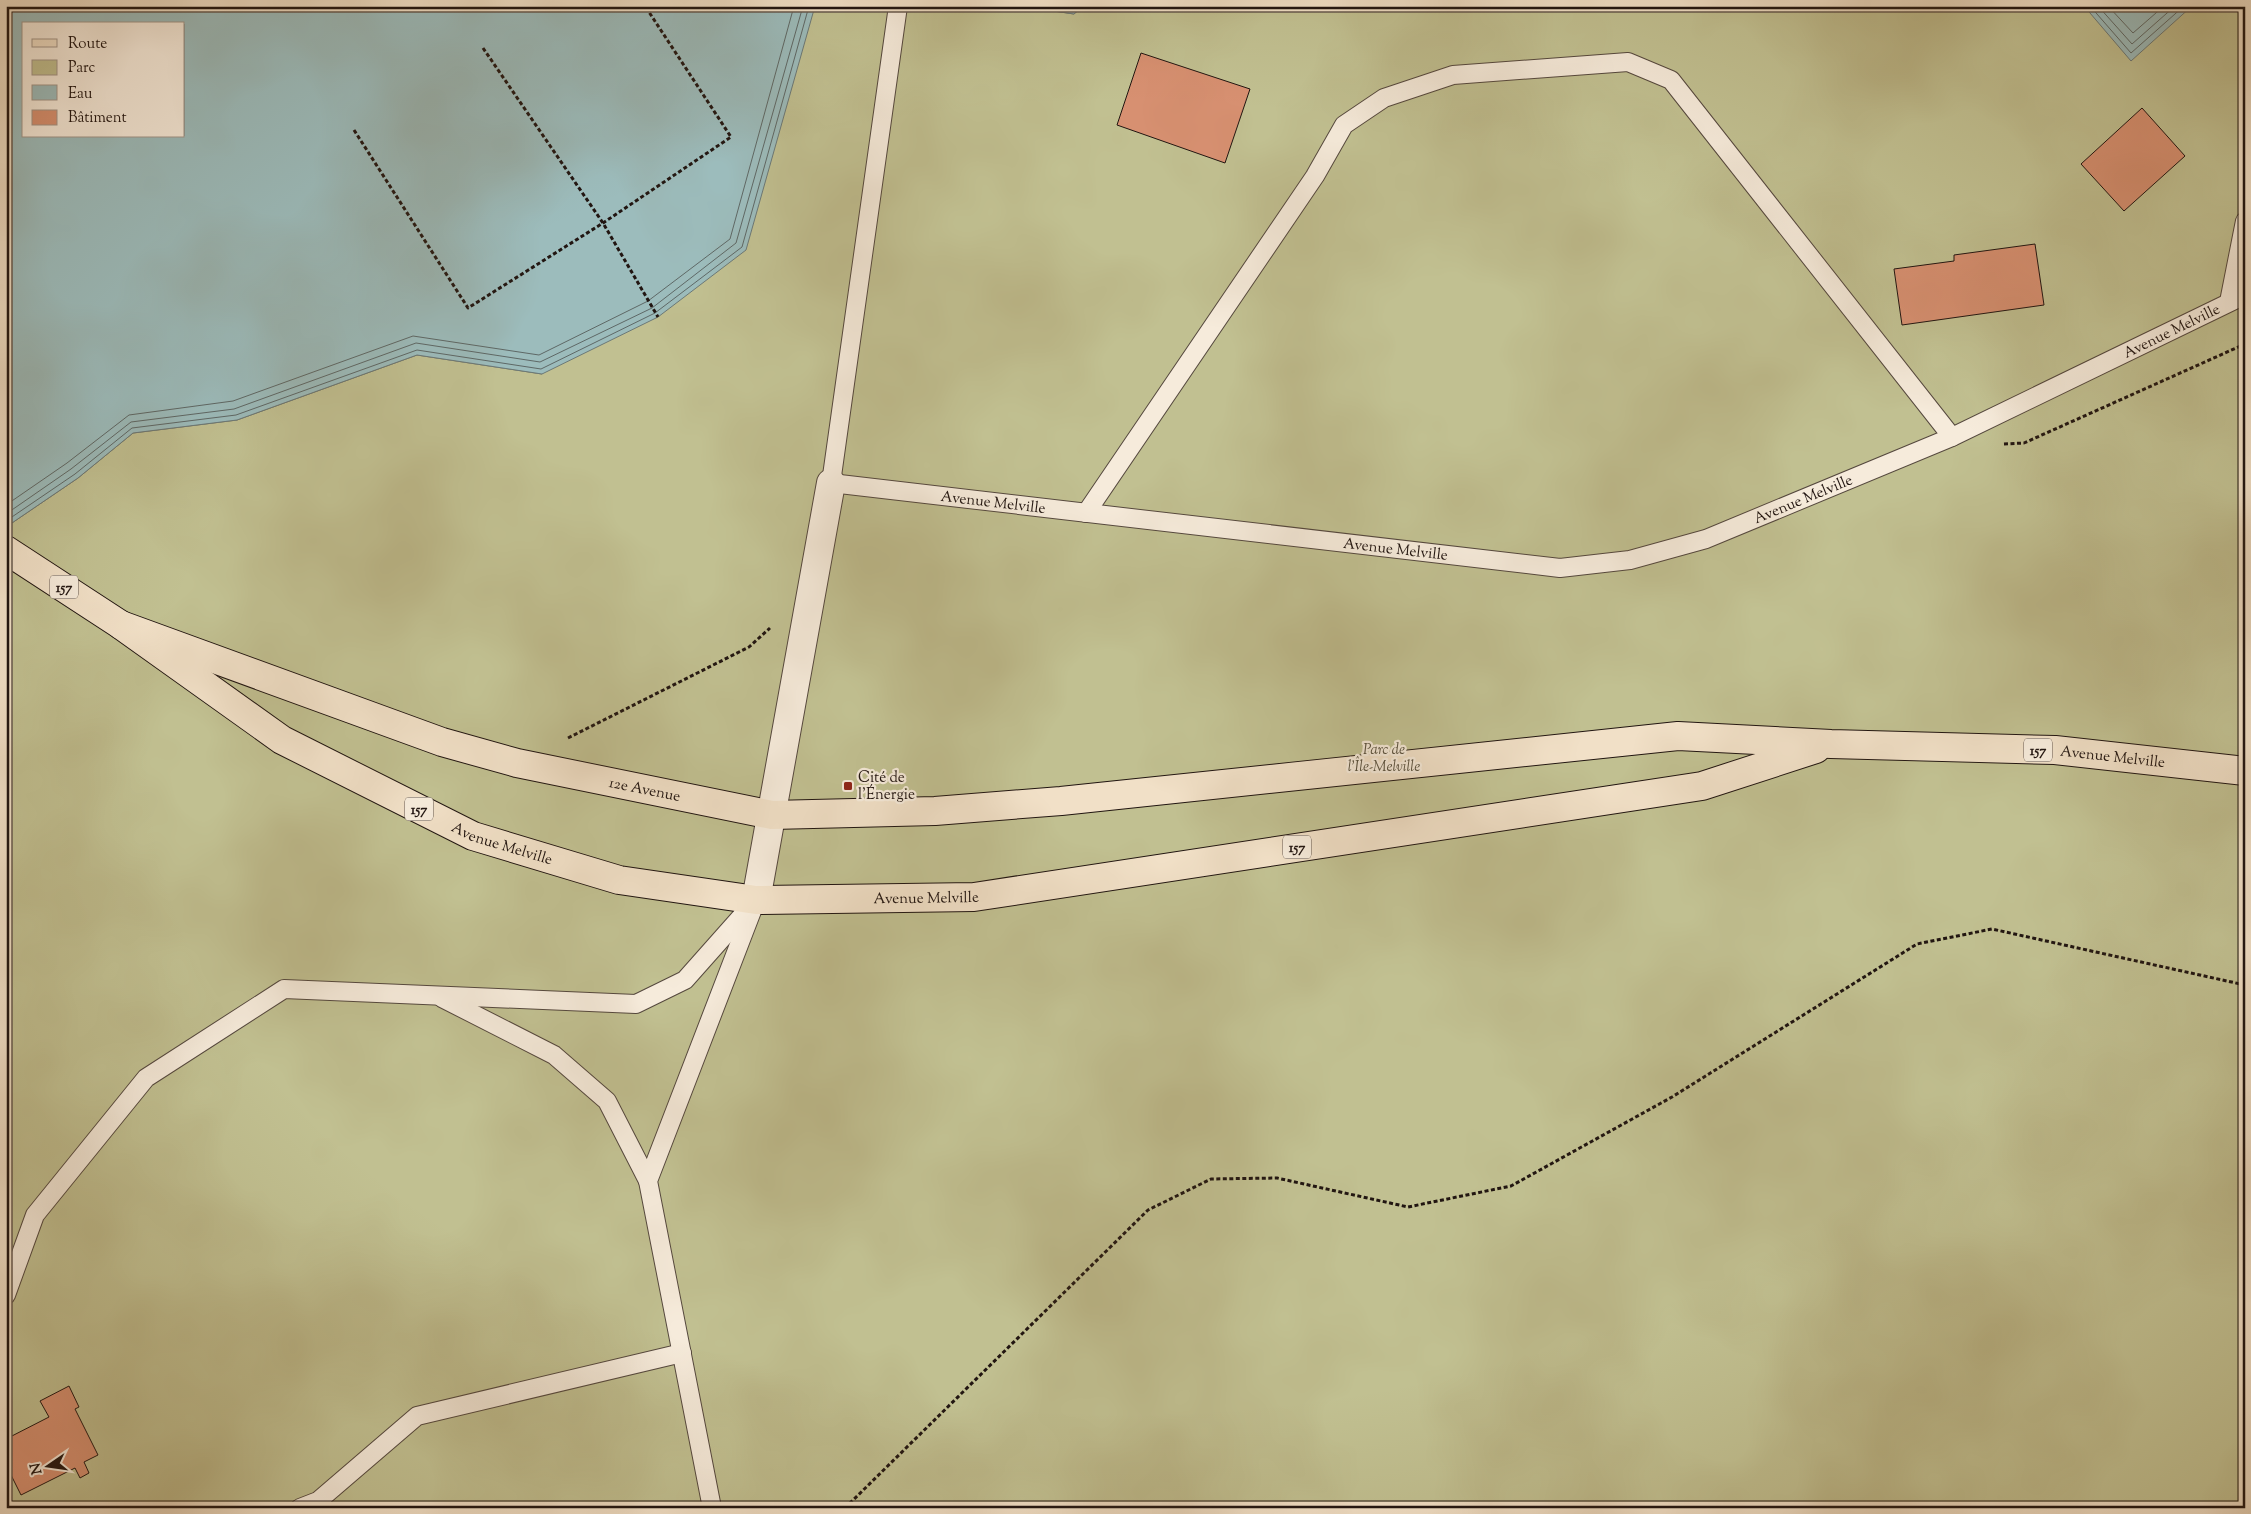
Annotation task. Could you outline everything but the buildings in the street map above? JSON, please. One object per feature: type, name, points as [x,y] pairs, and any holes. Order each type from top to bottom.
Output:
[{"type":"main road","name":"Avenue Melville","points":[[6,550],[121,625],[282,740],[474,836],[619,880],[756,900],[974,897],[1702,786],[1831,744]]},
{"type":"main road","name":"Avenue Melville","points":[[121,625],[442,742],[517,763]]},
{"type":"main road","name":"Avenue Melville","points":[[772,815],[935,811],[1051,802],[1678,736],[1831,744],[2055,750],[2245,771]]},
{"type":"main road","name":"12e Avenue","points":[[517,763],[772,815]]},
{"type":"street","points":[[756,900],[831,483]]},
{"type":"lane","points":[[831,483],[898,6]]},
{"type":"lane","points":[[1086,513],[1315,176],[1344,125],[1384,98],[1453,75],[1628,62],[1671,80],[1952,437]]},
{"type":"lane","points":[[2237,298],[2245,221]]},
{"type":"lane","name":"Avenue Melville","points":[[831,483],[1560,568],[1630,560],[1706,539],[1952,437],[2237,298]]},
{"type":"lane","points":[[6,1295],[35,1215],[146,1078],[284,990],[636,1004],[686,980],[756,900]]},
{"type":"lane","points":[[648,1180],[756,900]]},
{"type":"lane","points":[[436,995],[554,1055],[607,1102],[648,1180],[712,1508]]},
{"type":"lane","points":[[300,1508],[318,1501],[416,1416],[682,1353]]},
{"type":"path","points":[[354,130],[468,308],[603,223],[731,137],[645,6]]},
{"type":"path","points":[[484,48],[603,223],[658,317]]},
{"type":"path","points":[[1952,437],[1978,446],[2024,443],[2245,344]]},
{"type":"path","points":[[562,741],[749,647],[774,625]]},
{"type":"path","points":[[844,1508],[1148,1210],[1211,1179],[1278,1178],[1408,1207],[1511,1186],[1672,1097],[1917,944],[1982,931],[1992,930],[2245,985]]},
{"type":"green space","name":"Parc de l'Île-Melville","points":[[815,6],[1020,6],[1074,14],[1083,6],[1268,6],[1297,11],[1335,6],[2245,6],[2245,1508],[6,1508],[6,527],[78,478],[133,433],[237,420],[417,355],[542,374]]},
{"type":"water","points":[[6,6],[815,6],[746,250],[658,317],[542,374],[417,355],[237,420],[133,433],[78,478],[6,527]]},
{"type":"water","points":[[1020,6],[1083,6],[1074,14]]},
{"type":"water","points":[[1268,6],[1335,6],[1297,11]]},
{"type":"water","points":[[2084,6],[2192,6],[2131,61]]},
{"type":"place","name":"Cité de l'Énergie","points":[[848,786]]}]
